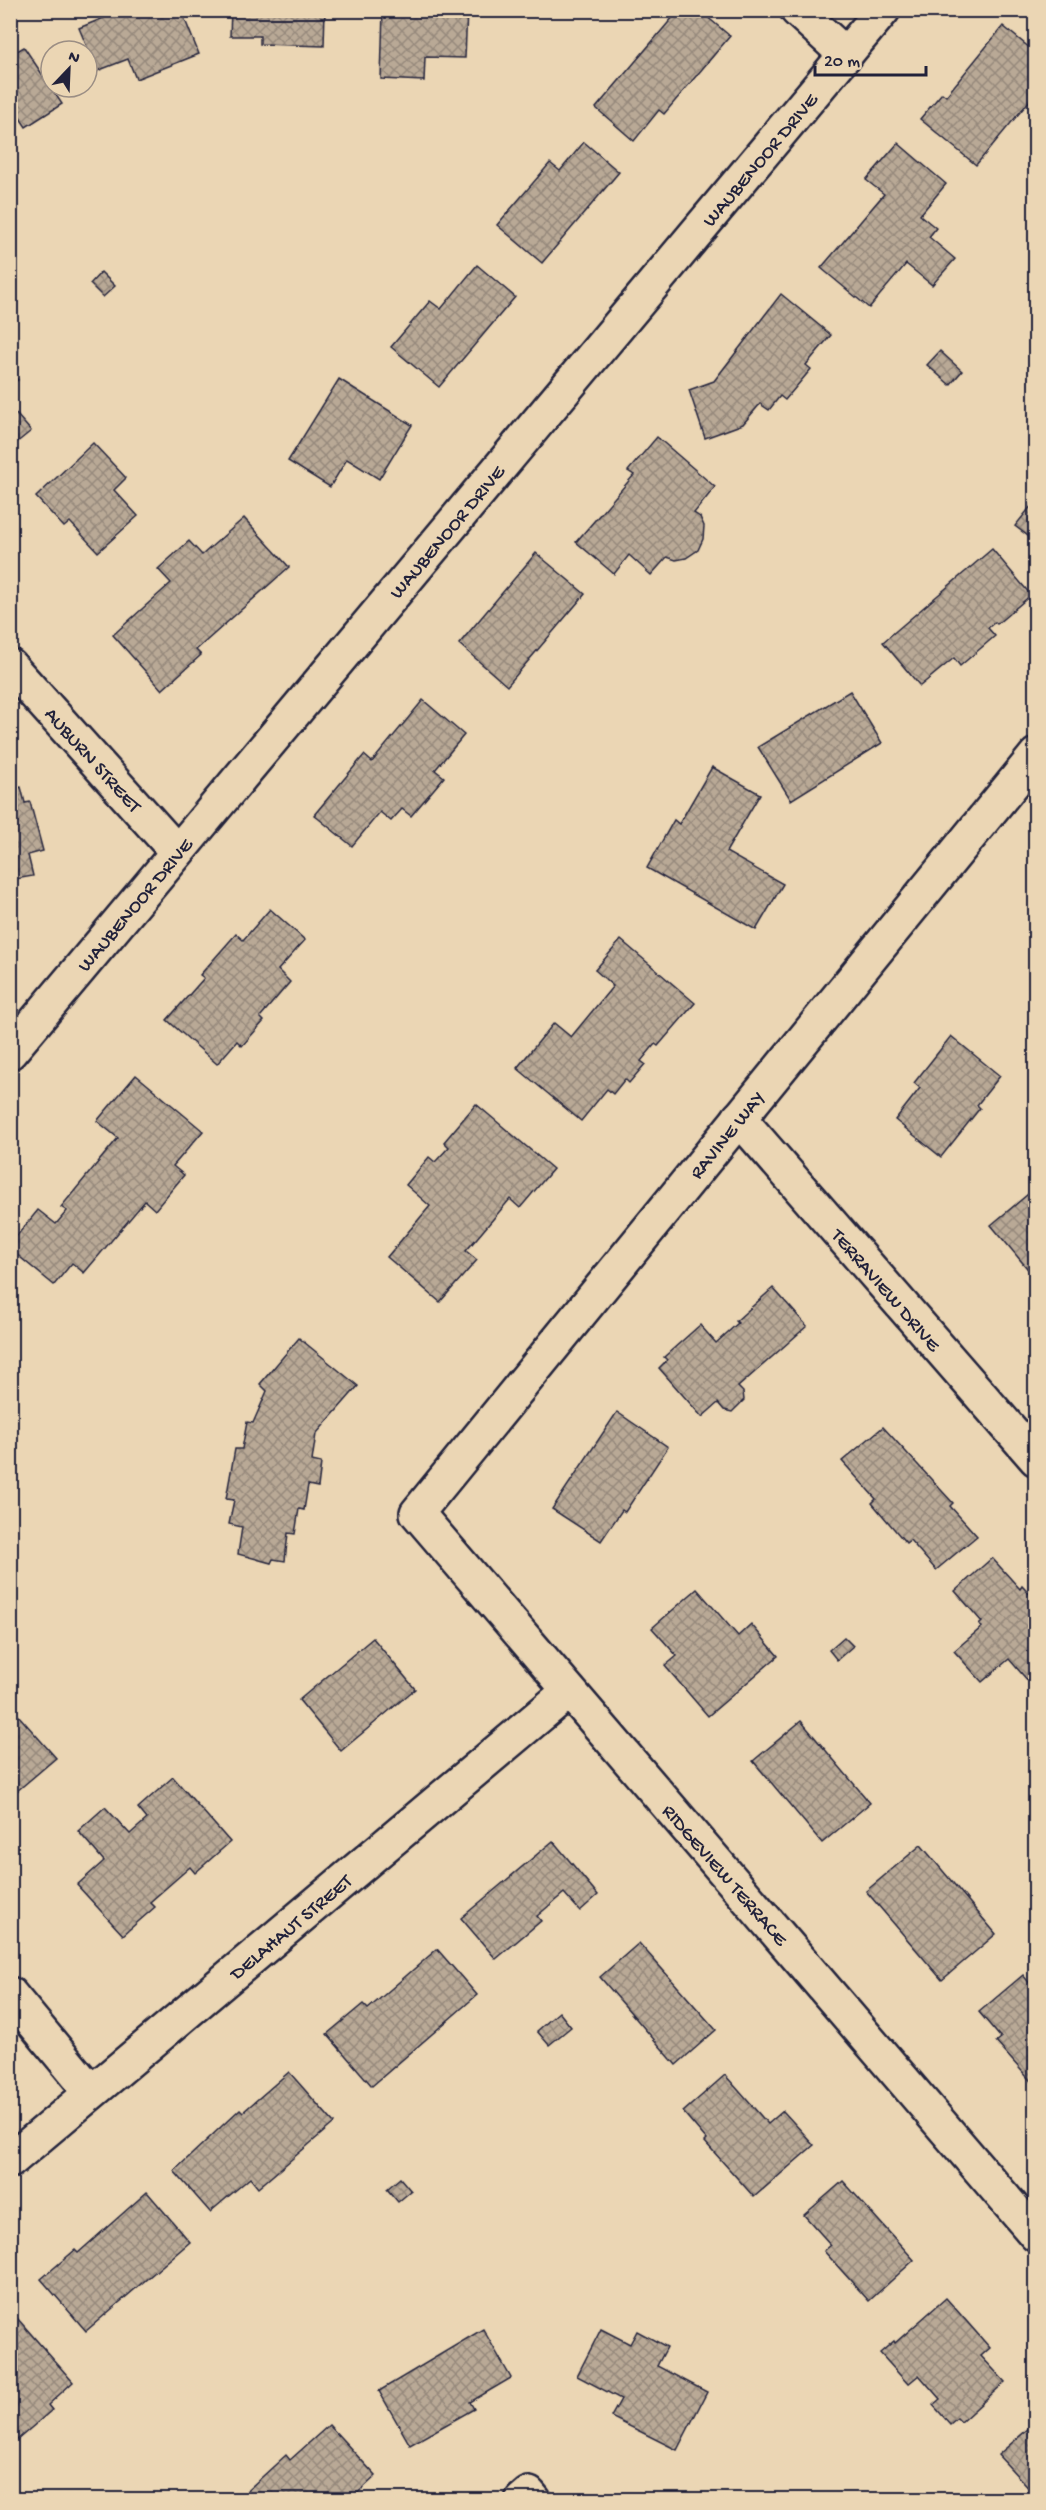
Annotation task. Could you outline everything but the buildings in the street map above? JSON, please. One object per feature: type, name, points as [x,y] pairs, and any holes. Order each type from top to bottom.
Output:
[{"type":"street","points":[[797,10],[846,55]]},
{"type":"street","name":"WAUBENOOR DRIVE","points":[[10,1052],[883,10]]},
{"type":"street","name":"AUBURN STREET","points":[[10,666],[177,852]]},
{"type":"street","name":"RAVINE WAY","points":[[417,1513],[1035,755]]},
{"type":"street","name":"TERRAVIEW DRIVE","points":[[739,1119],[1035,1459]]},
{"type":"street","name":"RIDGEVIEW TERRACE","points":[[417,1513],[1035,2235]]},
{"type":"street","name":"DELAHAUT STREET","points":[[10,2161],[569,1691]]},
{"type":"street","points":[[10,1994],[92,2092]]},
{"type":"street","points":[[522,2499],[529,2494],[534,2499]]}]
